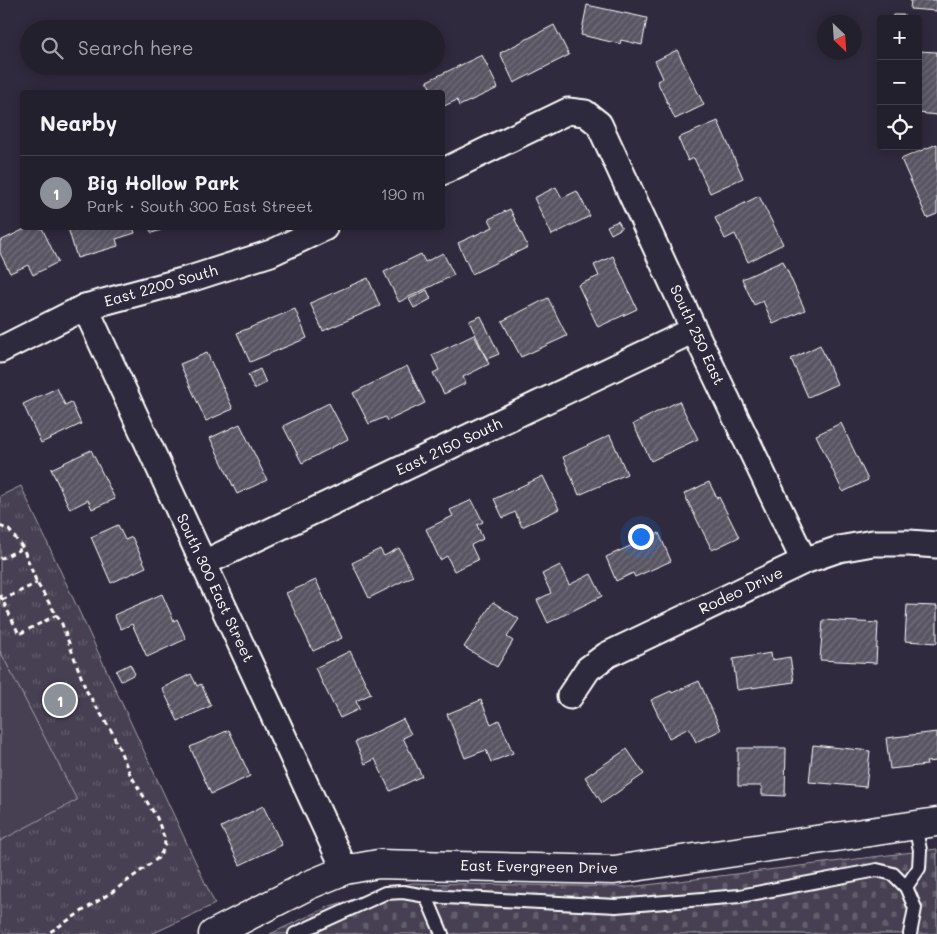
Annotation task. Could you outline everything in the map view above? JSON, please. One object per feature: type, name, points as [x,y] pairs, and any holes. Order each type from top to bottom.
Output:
[{"type":"street","name":"South 250 East","points":[[445,171],[568,112],[585,113],[600,124],[694,330],[804,561]]},
{"type":"street","name":"East 2200 South","points":[[0,350],[85,307],[193,278],[270,253],[320,230]]},
{"type":"street","name":"South 300 East Street","points":[[85,307],[345,870]]},
{"type":"street","name":"East 2150 South","points":[[204,564],[694,330]]},
{"type":"street","name":"Rodeo Drive","points":[[570,696],[588,669],[607,654],[804,561],[839,549],[873,543],[937,545]]},
{"type":"street","name":"East Evergreen Drive","points":[[213,934],[309,885],[345,870],[378,864],[614,870],[926,823]]},
{"type":"lane","points":[[906,887],[919,868],[920,850],[926,823]]},
{"type":"lane","points":[[296,934],[385,893],[403,892],[426,896],[616,906],[740,896],[877,870],[894,874],[906,887],[915,908],[910,934]]},
{"type":"lane","points":[[426,896],[442,934]]},
{"type":"path","points":[[0,526],[10,530],[23,548],[37,583],[57,615],[67,636],[86,690],[116,740],[130,774],[156,818],[164,837],[165,845],[158,858],[115,890],[47,934]]},
{"type":"path","points":[[0,559],[23,548]]},
{"type":"path","points":[[2,600],[37,583]]},
{"type":"path","points":[[0,595],[19,634],[57,615]]},
{"type":"green space","points":[[21,486],[215,904],[152,934],[0,934],[0,496]]},
{"type":"green space","points":[[0,651],[77,800],[0,841]]},
{"type":"green space","points":[[937,849],[937,934],[270,934],[330,906],[412,883],[631,887]]},
{"type":"building","points":[[911,0],[937,0],[937,11],[910,9]]},
{"type":"building","points":[[587,5],[647,18],[642,45],[621,40],[620,44],[581,35]]},
{"type":"building","points":[[554,25],[569,55],[514,83],[500,53]]},
{"type":"building","points":[[677,50],[704,105],[675,119],[657,81],[663,78],[655,61]]},
{"type":"building","points":[[922,51],[937,52],[937,115],[922,113]]},
{"type":"building","points":[[482,55],[498,88],[459,106],[457,100],[445,106],[445,90],[431,90],[427,81],[440,75],[445,75],[445,72]]},
{"type":"building","points":[[718,121],[743,178],[710,193],[694,158],[688,161],[678,138]]},
{"type":"building","points":[[937,144],[937,214],[927,218],[901,159]]},
{"type":"building","points":[[556,187],[562,198],[577,191],[590,216],[552,235],[534,198]]},
{"type":"building","points":[[759,196],[783,244],[748,262],[735,234],[725,239],[715,218]]},
{"type":"building","points":[[510,209],[528,247],[472,274],[458,243],[493,227],[489,219]]},
{"type":"building","points":[[618,221],[622,228],[611,234],[607,226]]},
{"type":"building","points":[[23,230],[43,230],[58,262],[33,275],[28,265],[10,273],[0,253],[0,241]]},
{"type":"building","points":[[69,230],[134,230],[135,233],[116,239],[118,246],[77,258]]},
{"type":"building","points":[[150,230],[161,230],[152,233]]},
{"type":"building","points":[[443,253],[454,275],[399,302],[384,272],[421,254],[425,262]]},
{"type":"building","points":[[613,256],[637,309],[598,327],[578,285],[599,276],[594,265]]},
{"type":"building","points":[[783,261],[805,310],[773,324],[763,301],[754,305],[742,279]]},
{"type":"building","points":[[368,278],[380,306],[323,331],[310,303]]},
{"type":"building","points":[[427,290],[431,299],[414,308],[409,299]]},
{"type":"building","points":[[548,298],[567,336],[521,357],[502,321]]},
{"type":"building","points":[[295,309],[307,338],[250,362],[237,333]]},
{"type":"building","points":[[481,316],[499,354],[487,359],[469,321]]},
{"type":"building","points":[[474,335],[489,364],[463,377],[466,383],[444,394],[433,373],[439,370],[432,355]]},
{"type":"building","points":[[820,345],[837,384],[808,397],[791,359]]},
{"type":"building","points":[[207,353],[233,409],[206,421],[180,364]]},
{"type":"building","points":[[407,366],[425,403],[387,421],[385,417],[369,424],[353,393]]},
{"type":"building","points":[[260,369],[266,383],[254,389],[248,375]]},
{"type":"building","points":[[57,388],[65,405],[71,402],[81,424],[41,443],[23,404]]},
{"type":"building","points":[[679,401],[698,439],[651,461],[633,424]]},
{"type":"building","points":[[329,403],[348,439],[302,463],[283,426]]},
{"type":"building","points":[[841,423],[868,480],[843,492],[816,435]]},
{"type":"building","points":[[240,424],[267,480],[237,494],[210,438]]},
{"type":"building","points":[[610,435],[627,474],[579,495],[563,457]]},
{"type":"building","points":[[91,450],[115,499],[92,509],[88,500],[70,509],[51,469]]},
{"type":"building","points":[[543,476],[559,509],[522,527],[515,512],[503,518],[494,499]]},
{"type":"building","points":[[709,482],[717,498],[719,497],[739,537],[712,550],[684,494]]},
{"type":"building","points":[[472,500],[483,522],[477,525],[483,539],[471,545],[478,560],[454,571],[447,556],[440,560],[426,529],[453,516],[450,510]]},
{"type":"building","points":[[118,525],[125,540],[132,537],[146,567],[111,583],[91,537]]},
{"type":"building","points":[[659,533],[671,561],[635,577],[633,573],[616,581],[606,557]]},
{"type":"building","points":[[399,548],[413,576],[369,598],[352,563],[380,549],[384,556]]},
{"type":"building","points":[[560,565],[569,585],[591,574],[602,596],[548,623],[537,600],[551,593],[542,574]]},
{"type":"building","points":[[316,580],[342,638],[313,651],[286,593]]},
{"type":"building","points":[[162,594],[174,621],[177,619],[186,639],[147,657],[132,624],[121,629],[114,615]]},
{"type":"building","points":[[493,602],[519,619],[507,637],[513,641],[497,667],[464,647]]},
{"type":"building","points":[[907,605],[937,606],[937,643],[905,641]]},
{"type":"building","points":[[823,620],[878,623],[876,663],[820,660]]},
{"type":"building","points":[[350,651],[371,694],[356,701],[359,709],[340,718],[315,668]]},
{"type":"building","points":[[771,653],[772,660],[790,657],[794,682],[737,690],[733,659]]},
{"type":"building","points":[[130,664],[135,674],[121,681],[116,671]]},
{"type":"building","points":[[191,674],[197,686],[201,684],[211,706],[178,721],[162,688]]},
{"type":"building","points":[[699,681],[721,730],[696,742],[689,728],[669,738],[651,700]]},
{"type":"building","points":[[481,700],[491,724],[499,720],[513,753],[491,762],[486,750],[465,758],[447,714]]},
{"type":"building","points":[[403,719],[411,734],[403,738],[422,776],[390,791],[375,759],[365,764],[355,742]]},
{"type":"building","points":[[229,730],[250,776],[211,794],[190,747]]},
{"type":"building","points":[[937,732],[937,761],[926,762],[927,765],[890,769],[886,738]]},
{"type":"building","points":[[813,745],[870,751],[866,787],[809,782]]},
{"type":"building","points":[[738,748],[786,748],[785,796],[762,795],[762,786],[738,786]]},
{"type":"building","points":[[627,749],[644,774],[602,803],[585,777]]},
{"type":"building","points":[[263,806],[282,845],[240,865],[221,827]]},
{"type":"place","name":"Big Hollow Park","points":[[60,700]]}]
